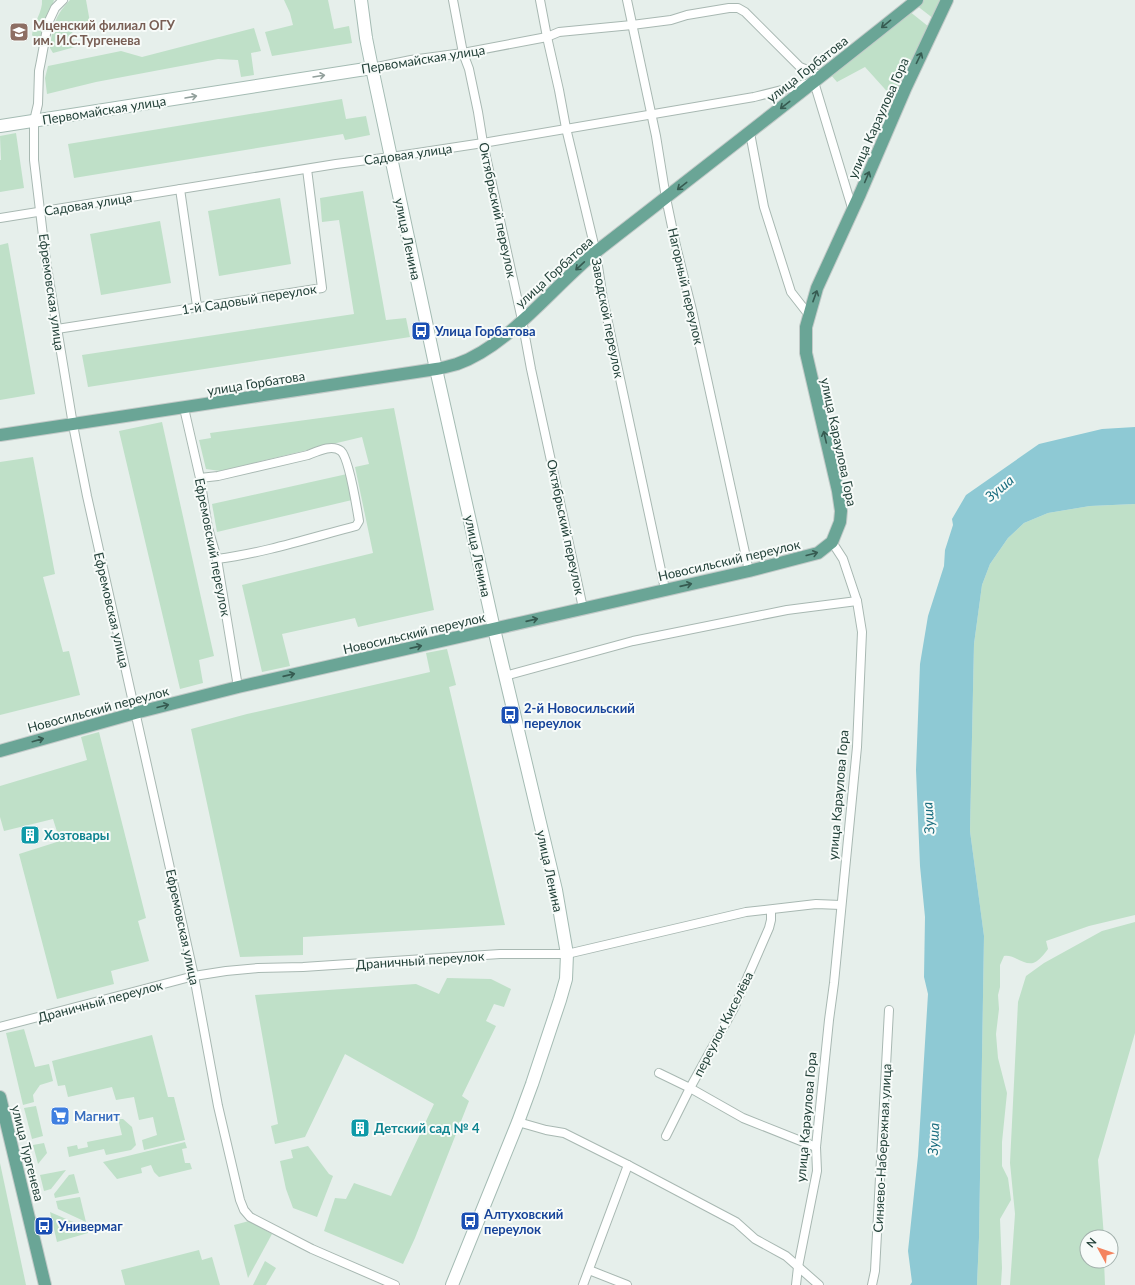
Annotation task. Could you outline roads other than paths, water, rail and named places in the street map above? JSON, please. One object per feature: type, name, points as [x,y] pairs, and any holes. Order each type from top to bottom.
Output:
[{"type":"main road","name":"улица Ленина","points":[[361,0],[372,68],[436,369],[494,629],[556,890],[568,954],[566,979],[560,1000],[518,1122],[452,1285]]},
{"type":"main road","name":"улица Горбатова","points":[[0,435],[436,369],[457,364],[482,351],[504,336],[596,253],[917,0]]},
{"type":"main road","name":"улица Караулова Гора","points":[[832,542],[840,522],[841,511],[838,491],[806,353],[806,328],[817,288],[853,211],[906,87],[947,0]]},
{"type":"main road","name":"Первомайская улица","points":[[0,126],[372,68]]},
{"type":"main road","name":"Новосильский переулок","points":[[0,751],[135,713],[238,687],[749,571],[818,553],[832,542]]},
{"type":"main road","name":"улица Тургенева","points":[[0,1097],[45,1285]]},
{"type":"street","name":"Ефремовская улица","points":[[63,0],[55,8],[48,23],[42,61],[38,71],[38,104],[34,121],[34,160],[46,261],[56,328],[86,496],[194,976],[218,1106],[236,1185],[244,1210],[250,1217],[312,1249],[395,1285]]},
{"type":"street","name":"Октябрьский переулок","points":[[454,0],[463,54],[469,69],[483,143],[583,608]]},
{"type":"street","name":"Заводской переулок","points":[[540,0],[566,128],[596,253],[604,307],[665,589]]},
{"type":"street","name":"Нагорный переулок","points":[[627,0],[652,114],[666,198],[676,246],[692,310],[749,571]]},
{"type":"street","name":"Первомайская улица","points":[[372,68],[412,60],[463,54],[547,37],[559,32],[671,20],[687,15],[729,8],[738,8],[745,12],[800,66],[818,79]]},
{"type":"street","name":"Садовая улица","points":[[0,218],[344,162],[391,157],[483,143],[754,97],[818,79]]},
{"type":"street","points":[[818,79],[853,211]]},
{"type":"street","points":[[750,133],[764,207],[790,292],[809,314]]},
{"type":"street","name":"1-й Садовый переулок","points":[[56,328],[322,288],[307,169]]},
{"type":"street","points":[[180,189],[197,306]]},
{"type":"street","name":"Ефремовский переулок","points":[[184,408],[200,478],[208,528],[217,559],[238,687]]},
{"type":"street","points":[[200,478],[226,474],[308,455],[322,449],[330,448],[342,452],[345,457],[352,484],[359,521],[356,526],[264,551],[217,559]]},
{"type":"street","name":"улица Караулова Гора","points":[[796,1285],[798,1267],[817,1171],[816,1147],[857,747],[862,632],[857,601],[843,559],[832,542]]},
{"type":"street","points":[[505,676],[633,641],[787,610],[857,601]]},
{"type":"street","name":"Драничный переулок","points":[[0,1027],[194,976],[226,970],[303,968],[500,954],[568,954],[746,912],[816,904],[841,905]]},
{"type":"street","name":"переулок Киселёва","points":[[666,1136],[690,1088],[734,1008],[769,928],[771,910]]},
{"type":"street","name":"Синяево-Набережная улица","points":[[872,1285],[875,1271],[889,1010]]},
{"type":"street","points":[[659,1073],[690,1088],[743,1118],[816,1147]]},
{"type":"street","points":[[518,1122],[546,1130],[564,1133],[736,1222],[755,1239],[786,1256],[819,1285]]},
{"type":"street","points":[[583,1285],[628,1165]]},
{"type":"street","points":[[589,1270],[627,1285]]},
{"type":"water","name":"Зуша","points":[[1135,427],[1135,504],[1090,506],[1048,513],[1024,523],[1008,538],[990,564],[982,585],[974,644],[970,831],[984,936],[977,1285],[910,1285],[912,1282],[908,1251],[918,1156],[928,994],[924,977],[925,917],[920,866],[916,770],[920,664],[928,616],[944,566],[945,550],[953,525],[952,519],[966,495],[1039,444],[1102,429]]},
{"type":"place","name":"Мценский филиал ОГУ им. И.С.Тургенева","points":[[19,32]]},
{"type":"place","name":"Улица Горбатова","points":[[421,331]]},
{"type":"place","name":"2-й Новосильский переулок","points":[[510,715]]},
{"type":"place","name":"Хозтовары","points":[[30,835]]},
{"type":"place","name":"Магнит","points":[[60,1116]]},
{"type":"place","name":"Детский сад № 4","points":[[360,1128]]},
{"type":"place","name":"Алтуховский переулок","points":[[470,1221]]},
{"type":"place","name":"Универмаг","points":[[44,1226]]}]
